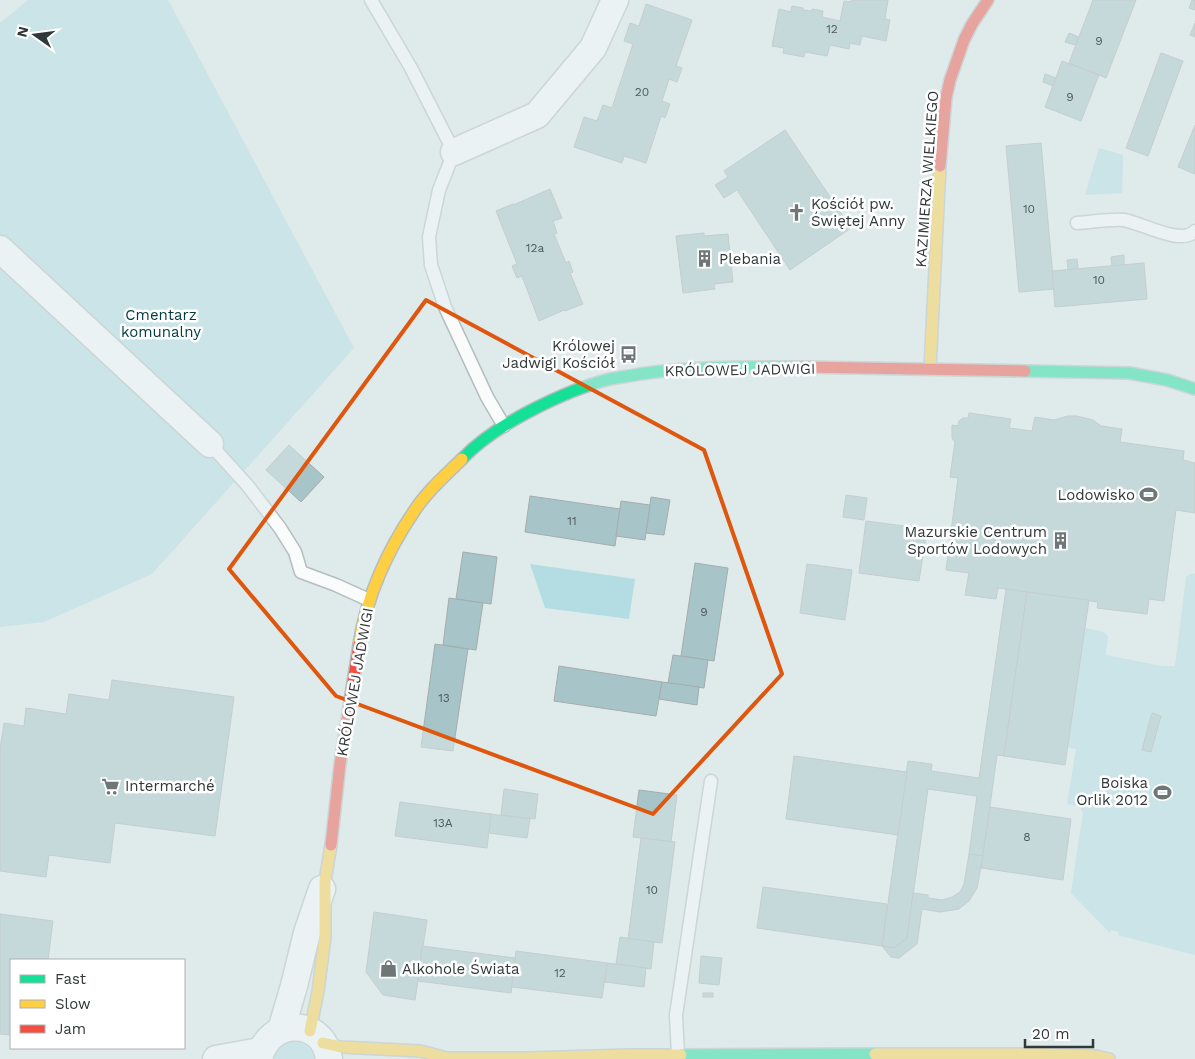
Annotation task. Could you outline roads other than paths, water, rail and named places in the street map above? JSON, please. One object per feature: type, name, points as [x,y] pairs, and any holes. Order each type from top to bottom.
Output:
[{"type":"street","points":[[454,152],[537,115],[593,48],[615,0]]},
{"type":"street","name":"KAZIMIERZA WIELKIEGO","points":[[930,369],[939,172],[946,98],[954,66],[964,40],[988,0]]},
{"type":"street","points":[[0,249],[210,444]]},
{"type":"street","name":"KRÓLOWEJ JADWIGI","points":[[321,1044],[318,991],[325,937],[325,881],[340,764],[358,648],[370,600],[392,548],[416,509],[453,467],[492,434],[546,403],[581,388],[611,380],[668,370],[720,367],[1128,373],[1167,380],[1195,389]]},
{"type":"street","name":"KRÓLOWEJ JADWIGI","points":[[281,1030],[307,933],[325,881]]},
{"type":"street","points":[[216,1059],[260,1055],[265,1042],[272,1035],[291,1027],[301,1028],[321,1044],[341,1047],[420,1051],[445,1059],[678,1055],[934,1057],[1042,1054],[1096,1056],[1109,1059]]},
{"type":"lane","points":[[371,0],[411,68],[454,152],[439,190],[429,236],[431,265],[445,307],[487,396],[504,426]]},
{"type":"lane","points":[[1078,223],[1122,220],[1176,236],[1186,236],[1195,231]]},
{"type":"lane","points":[[210,444],[236,472],[280,528],[295,552],[301,572],[370,600]]},
{"type":"lane","points":[[678,1055],[676,1015],[711,782]]},
{"type":"place","name":"Kościół pw. Świętej Anny","points":[[797,213]]},
{"type":"place","name":"Plebania","points":[[705,259]]},
{"type":"place","name":"Królowej Jadwigi Kościół","points":[[629,355]]},
{"type":"place","name":"Lodowisko","points":[[1149,495]]},
{"type":"place","name":"Mazurskie Centrum Sportów Lodowych","points":[[1061,541]]},
{"type":"place","name":"Intermarché","points":[[111,786]]},
{"type":"place","name":"Boiska Orlik 2012","points":[[1162,792]]},
{"type":"place","name":"Alkohole Świata","points":[[388,969]]},
{"type":"park label","name":"Cmentarz komunalny","points":[[161,324]]}]
